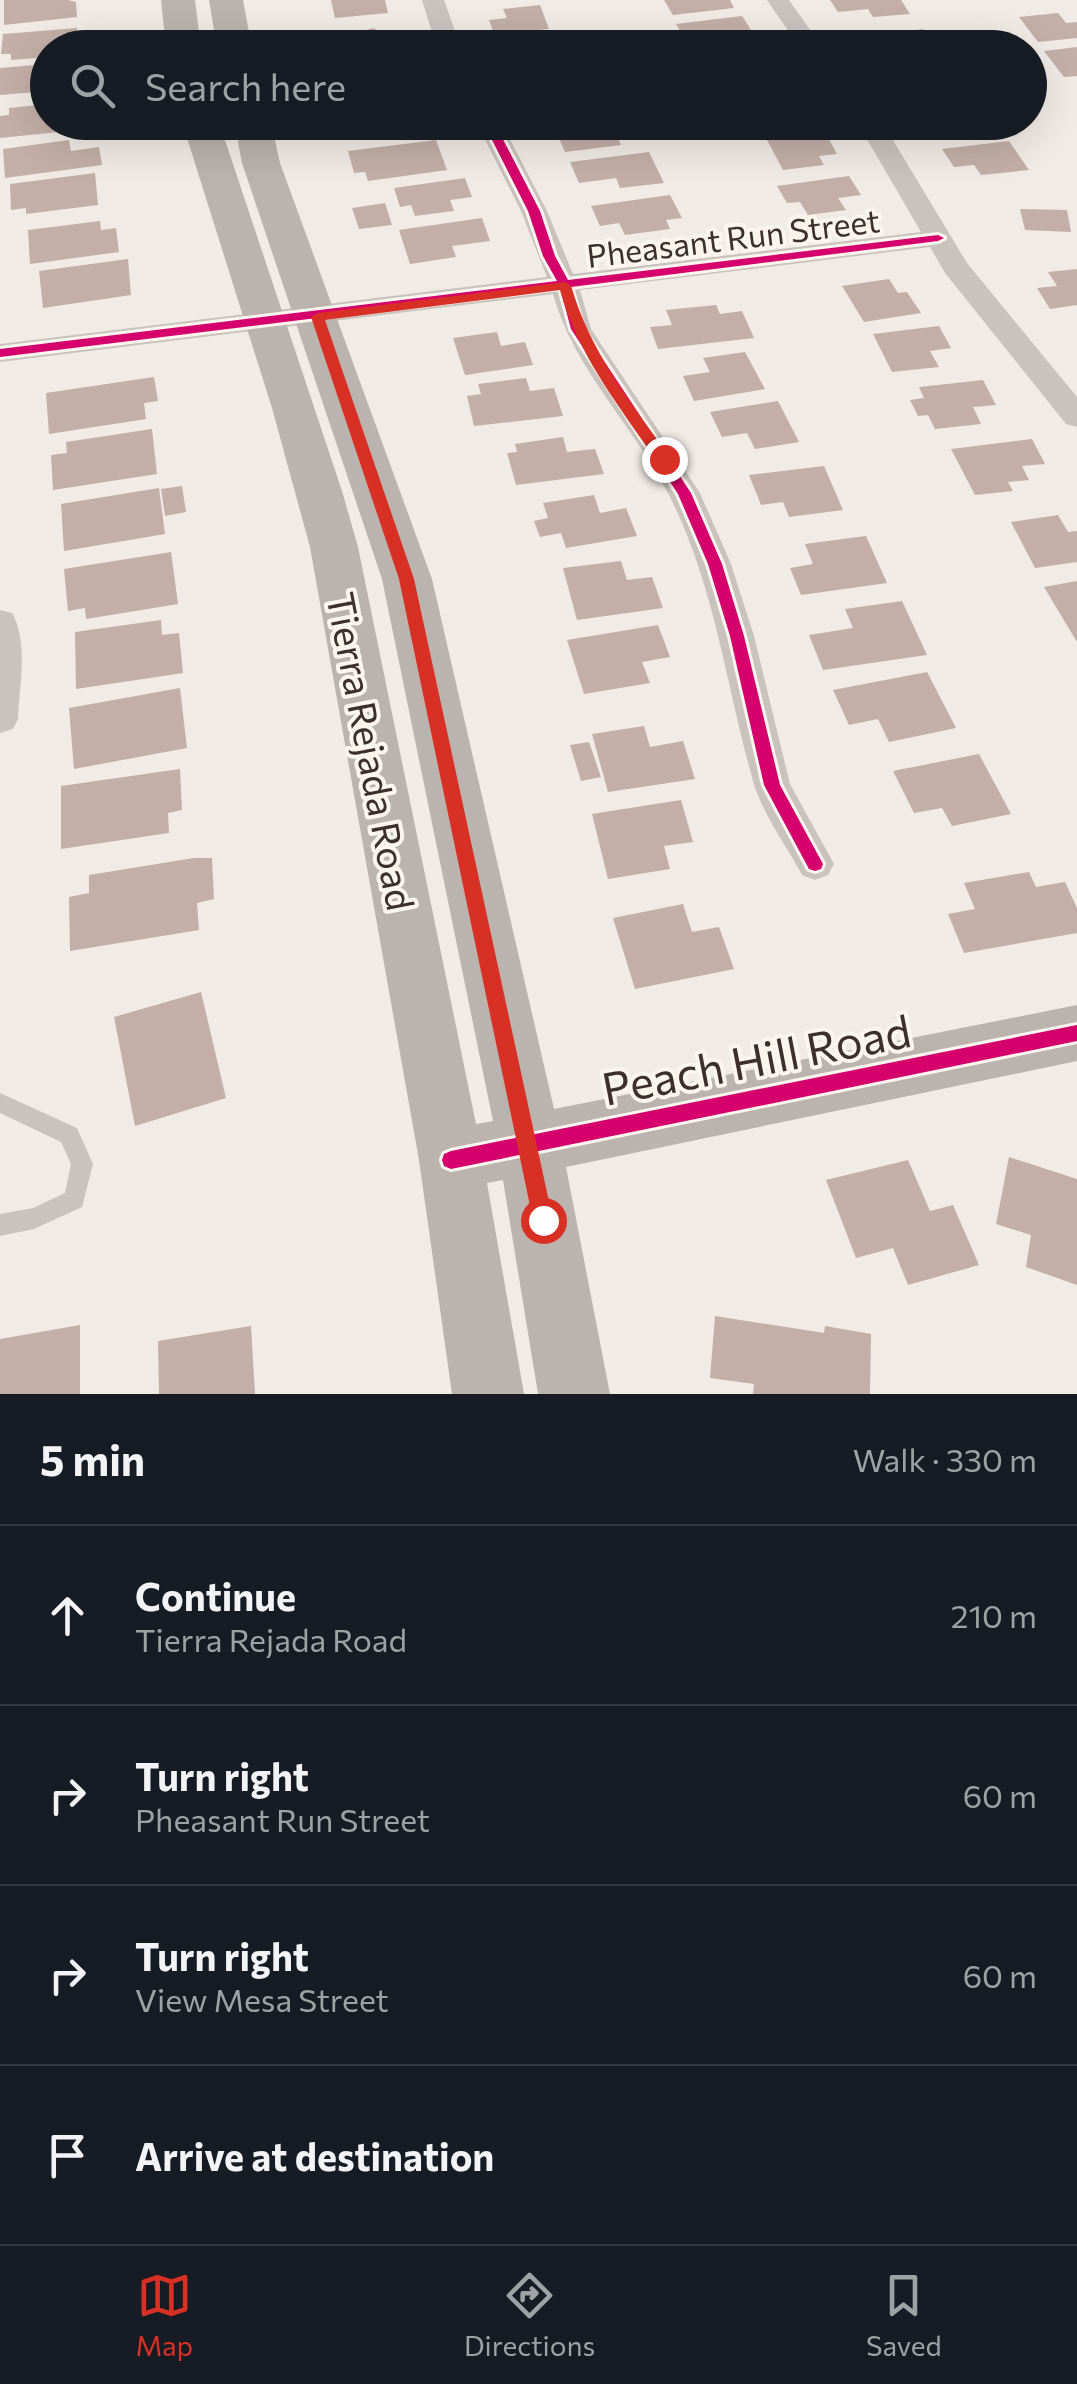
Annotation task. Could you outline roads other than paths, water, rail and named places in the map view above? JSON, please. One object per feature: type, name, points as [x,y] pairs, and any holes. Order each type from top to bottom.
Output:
[{"type":"main road","points":[[178,0],[182,30]]},
{"type":"main road","points":[[226,0],[232,30]]},
{"type":"main road","name":"Tierra Rejada Road","points":[[204,140],[216,188],[312,462],[334,547],[450,1160],[488,1394]]},
{"type":"main road","name":"Tierra Rejada Road","points":[[256,140],[407,579],[529,1142],[574,1394]]},
{"type":"main road","name":"Peach Hill Road","points":[[450,1160],[1077,1032]]},
{"type":"street","points":[[432,0],[443,30]]},
{"type":"street","points":[[778,0],[799,30]]},
{"type":"street","points":[[498,140],[515,169],[548,256],[565,286],[577,328],[684,492],[737,636],[772,785],[815,864]]},
{"type":"street","points":[[880,140],[938,238],[980,298],[1077,416]]},
{"type":"street","name":"Pheasant Run Street","points":[[0,353],[938,238]]},
{"type":"street","points":[[0,622],[4,653],[0,719]]},
{"type":"lane","points":[[0,1102],[69,1135],[82,1164],[74,1200],[34,1218],[0,1225]]}]
